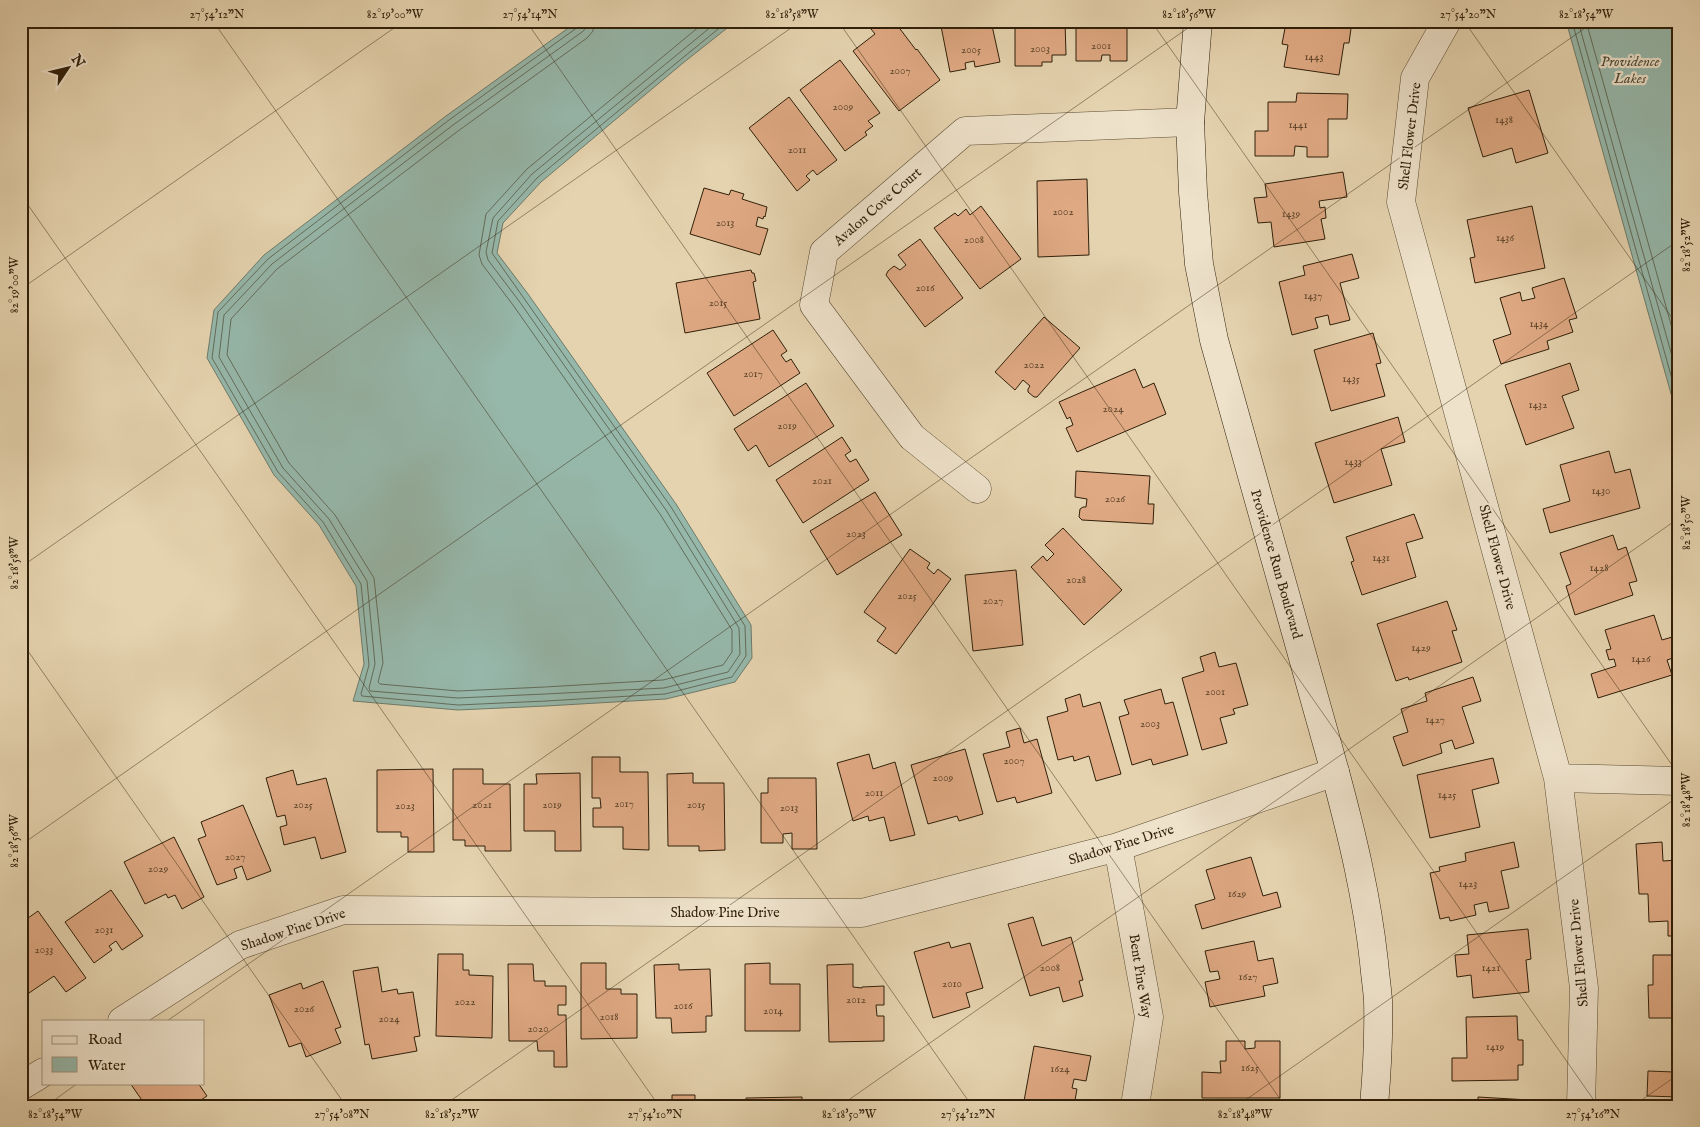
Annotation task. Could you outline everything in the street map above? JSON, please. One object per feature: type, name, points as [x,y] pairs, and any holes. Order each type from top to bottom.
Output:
[{"type":"street","name":"Providence Run Boulevard","points":[[1198,21],[1190,122],[1199,264],[1214,340],[1353,839],[1372,941],[1378,998],[1377,1067],[1374,1106]]},
{"type":"street","name":"Shell Flower Drive","points":[[1447,21],[1415,78],[1401,202],[1558,778],[1584,988],[1581,1106]]},
{"type":"street","name":"Avalon Cove Court","points":[[977,489],[912,438],[814,305],[824,252],[965,131],[1190,122]]},
{"type":"street","name":"Shadow Pine Drive","points":[[124,1020],[240,944],[343,910],[862,912],[1118,847],[1335,772]]},
{"type":"street","points":[[1558,778],[1679,781]]},
{"type":"street","name":"Bent Pine Way","points":[[1118,847],[1149,1017],[1136,1106]]},
{"type":"street","points":[[21,1086],[42,1073]]},
{"type":"water","points":[[578,21],[736,21],[541,182],[503,223],[497,253],[676,504],[751,625],[752,658],[735,682],[666,699],[458,710],[353,701],[364,664],[356,586],[319,525],[274,475],[207,358],[214,310],[264,255],[446,116]]},
{"type":"water","name":"Providence Lakes","points":[[1566,21],[1679,21],[1679,422]]},
{"type":"building","points":[[881,21],[894,21],[940,80],[899,111],[853,51],[875,34],[871,29]]},
{"type":"building","points":[[940,21],[991,21],[1000,62],[975,67],[974,61],[965,63],[966,69],[950,72]]},
{"type":"building","points":[[1015,21],[1065,21],[1066,55],[1052,55],[1052,62],[1042,62],[1042,66],[1015,66]]},
{"type":"building","points":[[1076,21],[1127,21],[1127,61],[1110,61],[1110,55],[1102,55],[1101,61],[1076,61]]},
{"type":"building","points":[[1291,21],[1352,21],[1349,43],[1344,43],[1339,75],[1284,67],[1288,45],[1282,44],[1286,23],[1291,23]]},
{"type":"building","points":[[840,60],[880,113],[868,121],[873,126],[865,132],[867,135],[845,151],[800,90]]},
{"type":"building","points":[[1529,90],[1548,153],[1516,163],[1512,148],[1483,157],[1468,108]]},
{"type":"building","points":[[1297,93],[1348,94],[1347,119],[1328,119],[1328,157],[1307,157],[1307,147],[1295,146],[1294,156],[1255,156],[1255,131],[1268,131],[1268,102],[1296,102]]},
{"type":"building","points":[[789,97],[837,160],[817,175],[813,170],[806,176],[810,180],[797,191],[749,128]]},
{"type":"building","points":[[1343,172],[1347,197],[1319,201],[1320,208],[1325,207],[1326,218],[1321,219],[1325,239],[1274,247],[1271,222],[1258,223],[1254,198],[1267,197],[1265,184]]},
{"type":"building","points":[[1087,179],[1089,255],[1038,257],[1037,181]]},
{"type":"building","points":[[704,188],[729,195],[731,190],[744,194],[742,199],[767,207],[765,217],[763,219],[758,217],[756,226],[768,229],[760,255],[690,234]]},
{"type":"building","points":[[981,206],[1021,259],[980,289],[934,228],[955,213],[958,216],[966,209],[970,215]]},
{"type":"building","points":[[1532,206],[1545,268],[1475,283],[1470,258],[1475,257],[1467,220]]},
{"type":"building","points":[[920,239],[963,298],[925,327],[886,275],[894,266],[900,270],[906,265],[898,255]]},
{"type":"building","points":[[1352,254],[1359,278],[1340,283],[1350,320],[1330,325],[1328,315],[1315,318],[1318,328],[1292,335],[1279,282],[1305,275],[1303,266]]},
{"type":"building","points":[[751,270],[756,281],[753,282],[760,319],[685,333],[676,283]]},
{"type":"building","points":[[1564,278],[1577,318],[1569,320],[1573,332],[1547,341],[1549,349],[1501,364],[1493,340],[1511,334],[1500,298],[1520,292],[1522,301],[1535,298],[1532,288]]},
{"type":"building","points":[[1044,317],[1080,348],[1037,397],[1034,397],[1028,392],[1030,386],[1023,380],[1015,390],[995,372]]},
{"type":"building","points":[[773,330],[787,351],[781,355],[786,362],[791,359],[800,373],[734,416],[707,373]]},
{"type":"building","points":[[1373,333],[1381,363],[1376,364],[1385,396],[1331,411],[1314,350]]},
{"type":"building","points":[[1570,363],[1579,390],[1562,396],[1574,428],[1526,445],[1505,385]]},
{"type":"building","points":[[1135,369],[1143,388],[1154,383],[1166,414],[1077,452],[1066,428],[1073,425],[1070,417],[1067,419],[1059,402]]},
{"type":"building","points":[[806,383],[834,426],[769,467],[756,445],[748,451],[734,429]]},
{"type":"building","points":[[1398,417],[1405,442],[1381,449],[1392,485],[1334,503],[1315,443]]},
{"type":"building","points":[[842,437],[851,451],[845,455],[850,462],[856,459],[869,480],[803,523],[776,480]]},
{"type":"building","points":[[1609,451],[1615,473],[1630,469],[1640,508],[1550,533],[1543,509],[1570,501],[1560,465]]},
{"type":"building","points":[[1076,471],[1150,476],[1148,504],[1154,504],[1153,524],[1082,520],[1079,517],[1080,509],[1086,507],[1087,499],[1075,497]]},
{"type":"building","points":[[875,492],[902,535],[837,575],[810,531]]},
{"type":"building","points":[[1414,514],[1423,538],[1406,543],[1416,577],[1362,595],[1351,562],[1354,561],[1346,537]]},
{"type":"building","points":[[1063,528],[1122,590],[1084,625],[1031,567],[1043,556],[1047,561],[1054,554],[1045,545]]},
{"type":"building","points":[[1613,535],[1618,550],[1626,547],[1637,581],[1629,583],[1633,595],[1575,615],[1566,586],[1571,584],[1560,553]]},
{"type":"building","points":[[910,549],[930,563],[927,568],[934,574],[938,569],[951,579],[896,654],[877,641],[886,628],[864,612]]},
{"type":"building","points":[[1016,570],[1023,645],[973,651],[965,575]]},
{"type":"building","points":[[1447,601],[1457,630],[1452,631],[1462,662],[1409,680],[1408,677],[1396,681],[1377,624]]},
{"type":"building","points":[[1654,615],[1662,640],[1679,635],[1679,656],[1667,660],[1672,675],[1598,698],[1591,674],[1616,666],[1614,659],[1609,660],[1606,650],[1611,649],[1605,630]]},
{"type":"building","points":[[1215,652],[1219,667],[1236,663],[1248,705],[1233,709],[1235,714],[1220,718],[1227,743],[1202,750],[1182,678],[1204,671],[1200,657]]},
{"type":"building","points":[[1473,677],[1481,701],[1462,707],[1474,743],[1455,749],[1452,740],[1440,744],[1442,753],[1403,766],[1393,737],[1408,732],[1401,709],[1427,701],[1425,693]]},
{"type":"building","points":[[1161,689],[1165,704],[1173,702],[1188,755],[1153,765],[1151,759],[1132,765],[1119,717],[1129,714],[1124,700]]},
{"type":"building","points":[[1080,694],[1083,707],[1100,702],[1121,774],[1096,781],[1089,756],[1074,761],[1073,756],[1058,760],[1047,717],[1068,711],[1065,699]]},
{"type":"building","points":[[1020,728],[1024,743],[1037,739],[1052,793],[1017,803],[1015,797],[997,802],[983,754],[1010,747],[1006,732]]},
{"type":"building","points":[[965,749],[983,814],[959,821],[957,816],[928,824],[911,765]]},
{"type":"building","points":[[869,754],[873,769],[895,762],[915,835],[890,841],[884,817],[869,821],[868,816],[853,821],[837,763]]},
{"type":"building","points":[[592,757],[620,757],[620,772],[648,772],[649,850],[623,849],[623,827],[593,827],[593,808],[601,808],[600,798],[592,798]]},
{"type":"building","points":[[1493,758],[1499,783],[1472,790],[1480,827],[1430,838],[1417,775]]},
{"type":"building","points":[[433,769],[434,852],[408,852],[408,837],[401,837],[401,832],[377,832],[377,770]]},
{"type":"building","points":[[453,769],[483,769],[483,784],[510,784],[511,851],[485,851],[485,846],[465,846],[465,840],[453,840]]},
{"type":"building","points":[[293,770],[297,785],[326,778],[346,852],[321,859],[315,837],[284,845],[280,827],[287,825],[285,815],[277,817],[266,778]]},
{"type":"building","points":[[580,773],[581,851],[555,851],[555,831],[524,831],[524,784],[537,784],[536,774]]},
{"type":"building","points":[[693,773],[693,783],[724,783],[725,850],[699,851],[699,846],[668,846],[667,774]]},
{"type":"building","points":[[768,778],[816,778],[817,849],[792,849],[792,833],[783,834],[783,843],[761,843],[761,793],[768,793]]},
{"type":"building","points":[[243,805],[271,871],[247,880],[242,866],[234,869],[237,878],[217,885],[198,839],[206,836],[201,822]]},
{"type":"building","points":[[174,837],[204,897],[182,909],[175,895],[168,898],[166,894],[145,904],[124,862]]},
{"type":"building","points":[[1514,842],[1519,867],[1501,871],[1509,908],[1489,912],[1487,902],[1474,905],[1476,915],[1450,921],[1449,917],[1440,919],[1430,873],[1440,871],[1439,867],[1466,861],[1465,853]]},
{"type":"building","points":[[1662,842],[1663,861],[1679,860],[1679,936],[1668,936],[1668,921],[1649,922],[1648,894],[1639,894],[1636,844]]},
{"type":"building","points":[[1251,857],[1263,896],[1277,892],[1281,907],[1202,929],[1195,905],[1215,899],[1206,870]]},
{"type":"building","points":[[111,890],[143,936],[122,950],[116,941],[109,946],[112,950],[94,963],[65,922]]},
{"type":"building","points":[[38,911],[86,978],[66,992],[54,976],[29,993],[21,982],[21,941],[26,938],[21,931],[21,923]]},
{"type":"building","points":[[1033,917],[1042,946],[1071,937],[1083,980],[1079,981],[1083,996],[1063,1002],[1059,987],[1030,996],[1008,924]]},
{"type":"building","points":[[1528,929],[1531,959],[1526,960],[1529,992],[1473,998],[1471,975],[1457,977],[1455,955],[1469,954],[1467,935]]},
{"type":"building","points":[[1254,941],[1258,961],[1273,958],[1278,983],[1263,986],[1265,996],[1210,1007],[1205,982],[1220,979],[1218,971],[1210,972],[1205,951]]},
{"type":"building","points":[[949,942],[951,948],[970,943],[983,988],[966,993],[970,1007],[933,1018],[914,952]]},
{"type":"building","points":[[438,954],[463,954],[463,970],[469,970],[469,975],[493,976],[492,1038],[436,1036]]},
{"type":"building","points":[[1653,955],[1679,955],[1679,1018],[1649,1018],[1648,985],[1653,985]]},
{"type":"building","points":[[581,963],[606,963],[606,989],[621,989],[621,994],[637,994],[637,1038],[581,1039]]},
{"type":"building","points":[[770,963],[770,984],[800,984],[800,1031],[745,1031],[745,964]]},
{"type":"building","points":[[508,964],[533,964],[534,981],[545,981],[545,986],[566,986],[566,1005],[558,1005],[558,1015],[566,1015],[567,1067],[554,1067],[554,1051],[538,1051],[537,1041],[509,1041]]},
{"type":"building","points":[[679,964],[679,970],[710,969],[712,1016],[706,1016],[706,1032],[672,1033],[671,1018],[656,1018],[654,965]]},
{"type":"building","points":[[853,964],[853,987],[884,986],[884,1005],[876,1005],[877,1016],[884,1016],[884,1041],[829,1042],[827,965]]},
{"type":"building","points":[[378,967],[382,992],[397,989],[398,994],[413,992],[420,1036],[414,1037],[417,1051],[372,1059],[369,1044],[365,1045],[353,971]]},
{"type":"building","points":[[323,981],[341,1027],[335,1029],[341,1043],[306,1057],[301,1043],[289,1047],[269,995],[301,983],[303,989]]},
{"type":"building","points":[[21,1008],[27,1017],[21,1021]]},
{"type":"building","points":[[1517,1016],[1518,1040],[1523,1040],[1523,1065],[1518,1065],[1518,1080],[1452,1081],[1452,1058],[1467,1058],[1466,1017]]},
{"type":"building","points":[[1676,1034],[1679,1034],[1679,1097],[1647,1096],[1648,1071],[1674,1072]]},
{"type":"building","points":[[1226,1041],[1245,1041],[1245,1049],[1255,1048],[1255,1041],[1280,1041],[1280,1098],[1202,1098],[1202,1072],[1221,1073],[1220,1061],[1226,1061]]},
{"type":"building","points":[[1034,1046],[1091,1056],[1086,1081],[1074,1079],[1072,1088],[1077,1089],[1074,1106],[1050,1106],[1024,1101]]},
{"type":"building","points":[[131,1084],[199,1084],[207,1096],[201,1100],[205,1106],[146,1106]]},
{"type":"building","points":[[672,1095],[695,1095],[695,1106],[672,1106]]},
{"type":"building","points":[[802,1097],[802,1106],[746,1106],[746,1098]]},
{"type":"building","points":[[1478,1097],[1529,1100],[1529,1106],[1478,1106]]},
{"type":"building","points":[[506,1101],[561,1105],[561,1106],[505,1106]]}]
